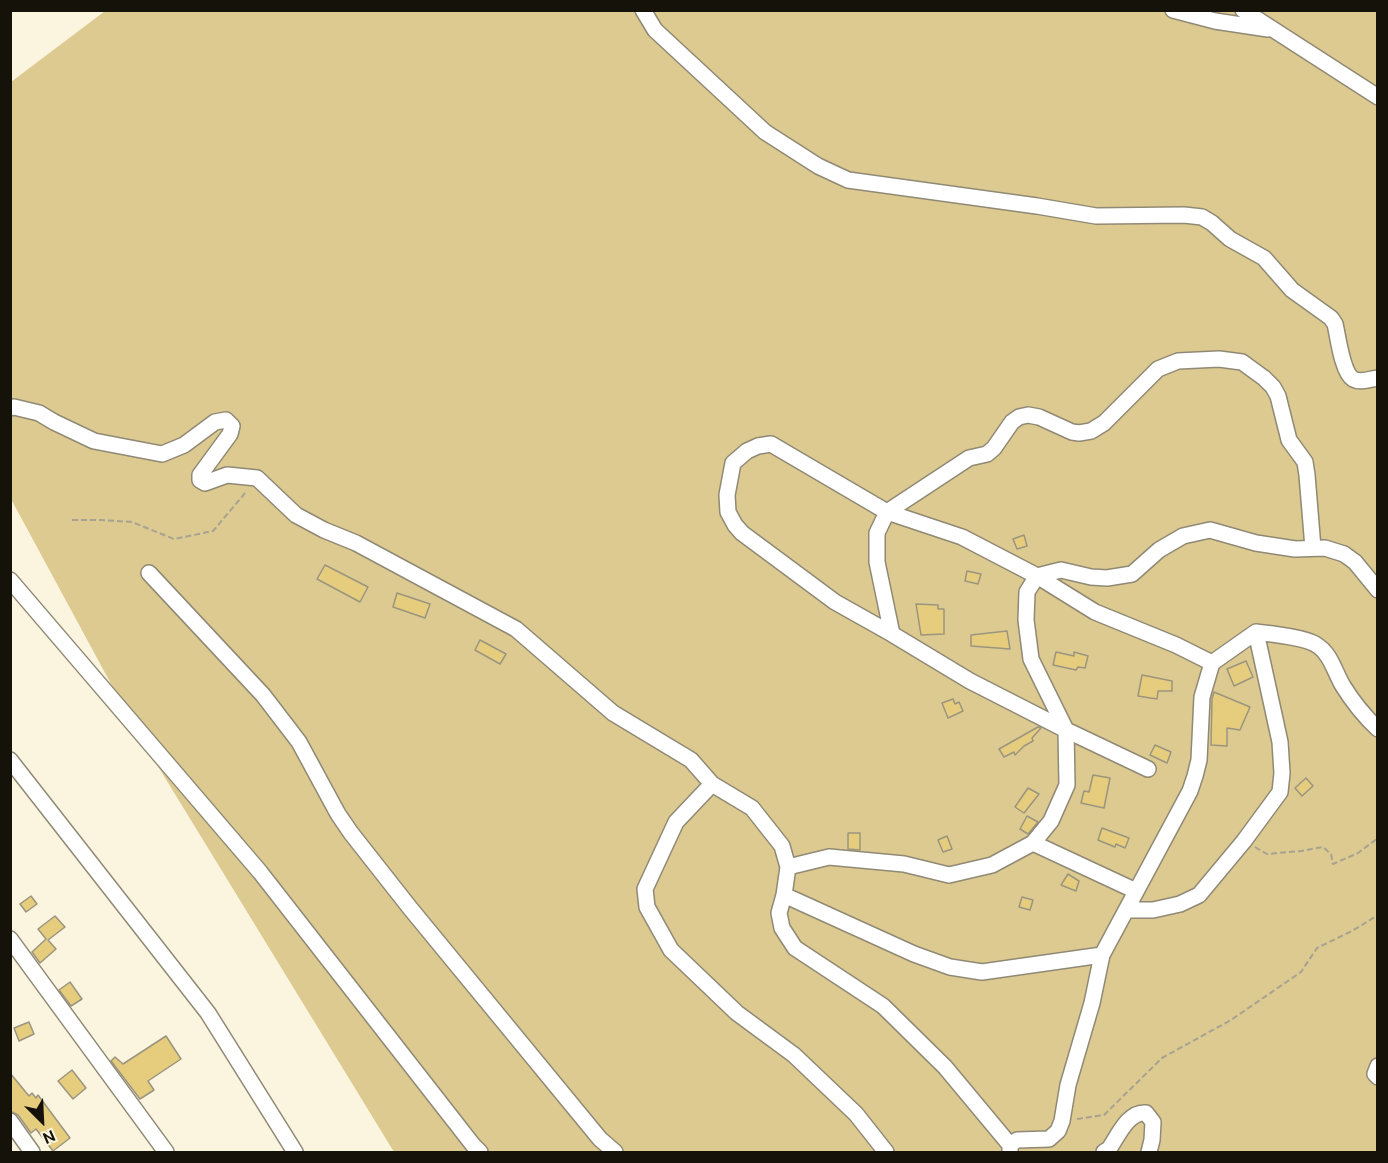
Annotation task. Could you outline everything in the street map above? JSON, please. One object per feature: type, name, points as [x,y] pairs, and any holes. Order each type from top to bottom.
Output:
[{"type":"street","points":[[643,10],[655,30],[765,132],[818,166],[848,180],[1096,216],[1184,215],[1203,217],[1212,222],[1230,239],[1264,258],[1292,290],[1331,318],[1335,324],[1346,370],[1353,379],[1363,381],[1377,378]]},
{"type":"street","points":[[1173,10],[1215,21],[1270,29]]},
{"type":"street","points":[[1243,10],[1377,97]]},
{"type":"street","points":[[892,634],[877,561],[878,533],[887,512],[969,458],[987,454],[994,448],[1012,422],[1019,417],[1028,415],[1039,417],[1072,432],[1091,430],[1104,423],[1158,369],[1178,361],[1219,359],[1242,362],[1273,387],[1278,396],[1289,440],[1305,462],[1313,548]]},
{"type":"street","points":[[10,408],[39,413],[94,441],[162,454],[184,445],[215,422],[226,420],[232,426],[230,434],[200,475],[200,480],[205,483],[227,475],[257,478],[296,515],[356,543],[516,629],[613,713],[691,760],[712,784],[752,808],[782,846],[789,867],[779,914],[782,928],[795,948],[884,1006],[945,1067],[1010,1149],[1017,1140],[1048,1139],[1058,1131],[1068,1085],[1092,1003],[1102,955],[1190,791],[1195,776],[1199,760],[1202,697],[1212,663],[1256,632],[1313,642],[1329,657],[1342,684],[1364,716],[1377,729]]},
{"type":"street","points":[[1148,769],[970,681],[835,602],[742,533],[735,525],[728,512],[727,495],[733,463],[747,451],[771,444],[887,512],[962,537],[1037,576],[1095,612],[1176,645],[1212,663]]},
{"type":"street","points":[[789,867],[829,857],[904,864],[949,875],[992,865],[1033,843],[1051,821],[1067,785],[1066,730],[1031,659],[1026,620],[1027,592],[1037,576],[1061,570],[1107,578],[1132,574],[1159,550],[1183,536],[1210,530],[1256,543],[1295,549],[1325,548],[1344,554],[1354,562],[1377,590]]},
{"type":"street","points":[[149,573],[263,695],[299,742],[338,814],[351,833],[417,917],[600,1139],[615,1152]]},
{"type":"street","points":[[10,579],[260,872],[480,1152]]},
{"type":"street","points":[[1126,910],[1153,910],[1180,904],[1199,896],[1244,842],[1280,792],[1282,773],[1280,742],[1256,632]]},
{"type":"street","points":[[10,760],[208,1013],[295,1152]]},
{"type":"street","points":[[712,784],[676,822],[645,889],[647,907],[671,950],[737,1013],[794,1055],[856,1114],[886,1152]]},
{"type":"street","points":[[1033,843],[1136,891]]},
{"type":"street","points":[[784,895],[914,954],[950,967],[982,972],[1102,955]]},
{"type":"street","points":[[10,939],[165,1152]]},
{"type":"street","points":[[1377,1066],[1375,1074],[1377,1077]]},
{"type":"street","points":[[1104,1152],[1109,1149],[1129,1118],[1139,1112],[1146,1113],[1153,1122],[1149,1152]]},
{"type":"street","points":[[10,1121],[32,1152]]},
{"type":"path","points":[[72,520],[132,522],[174,539],[213,531],[257,478]]},
{"type":"path","points":[[1244,842],[1267,854],[1323,846],[1331,854],[1333,864],[1358,854],[1377,838]]},
{"type":"path","points":[[1062,1121],[1104,1115],[1162,1058],[1231,1020],[1301,972],[1317,948],[1352,931],[1377,915]]},
{"type":"shaded area","points":[[105,11],[1377,11],[1377,1152],[394,1152],[137,732],[11,499],[11,82]]},
{"type":"building","points":[[1024,535],[1027,546],[1017,549],[1013,539]]},
{"type":"building","points":[[325,565],[368,587],[360,602],[317,579]]},
{"type":"building","points":[[967,571],[981,574],[978,584],[965,581]]},
{"type":"building","points":[[397,593],[430,604],[425,618],[393,607]]},
{"type":"building","points":[[916,604],[938,605],[938,609],[944,609],[944,634],[921,635]]},
{"type":"building","points":[[1007,631],[1010,649],[971,646],[971,635]]},
{"type":"building","points":[[480,640],[506,654],[500,664],[475,650]]},
{"type":"building","points":[[1056,652],[1074,656],[1074,652],[1088,656],[1085,668],[1078,667],[1076,670],[1053,665]]},
{"type":"building","points":[[1246,661],[1253,677],[1234,686],[1227,669]]},
{"type":"building","points":[[1142,675],[1172,681],[1172,691],[1158,691],[1157,699],[1138,696]]},
{"type":"building","points":[[1214,692],[1250,707],[1240,730],[1227,728],[1227,746],[1211,745]]},
{"type":"building","points":[[953,699],[955,704],[959,702],[963,711],[948,718],[942,703]]},
{"type":"building","points":[[1038,727],[1041,728],[1032,738],[1033,741],[1015,755],[1014,752],[1004,757],[999,749]]},
{"type":"building","points":[[1155,745],[1171,752],[1167,763],[1150,755]]},
{"type":"building","points":[[1093,775],[1110,778],[1104,808],[1081,803],[1084,791],[1089,792]]},
{"type":"building","points":[[1306,778],[1313,786],[1302,796],[1295,788]]},
{"type":"building","points":[[1028,788],[1039,794],[1024,813],[1015,807]]},
{"type":"building","points":[[1027,816],[1038,822],[1028,834],[1020,829]]},
{"type":"building","points":[[1102,828],[1129,838],[1125,848],[1116,844],[1115,847],[1098,840]]},
{"type":"building","points":[[848,833],[860,833],[860,850],[848,849]]},
{"type":"building","points":[[947,836],[952,849],[943,852],[938,840]]},
{"type":"building","points":[[1068,874],[1079,881],[1076,891],[1061,885]]},
{"type":"building","points":[[31,896],[37,904],[26,912],[20,904]]},
{"type":"building","points":[[1022,897],[1033,900],[1030,910],[1019,907]]},
{"type":"building","points":[[55,916],[65,927],[48,940],[56,949],[40,963],[32,952],[46,939],[38,929]]},
{"type":"building","points":[[70,982],[82,999],[71,1006],[59,990]]},
{"type":"building","points":[[29,1022],[34,1034],[19,1041],[14,1028]]},
{"type":"building","points":[[166,1036],[181,1059],[148,1081],[154,1090],[140,1099],[111,1061],[115,1057],[123,1064]]},
{"type":"building","points":[[72,1070],[86,1088],[73,1099],[58,1081]]},
{"type":"building","points":[[10,1073],[29,1096],[32,1093],[36,1098],[38,1095],[70,1138],[53,1151],[36,1129],[31,1133],[18,1115],[10,1111]]}]
